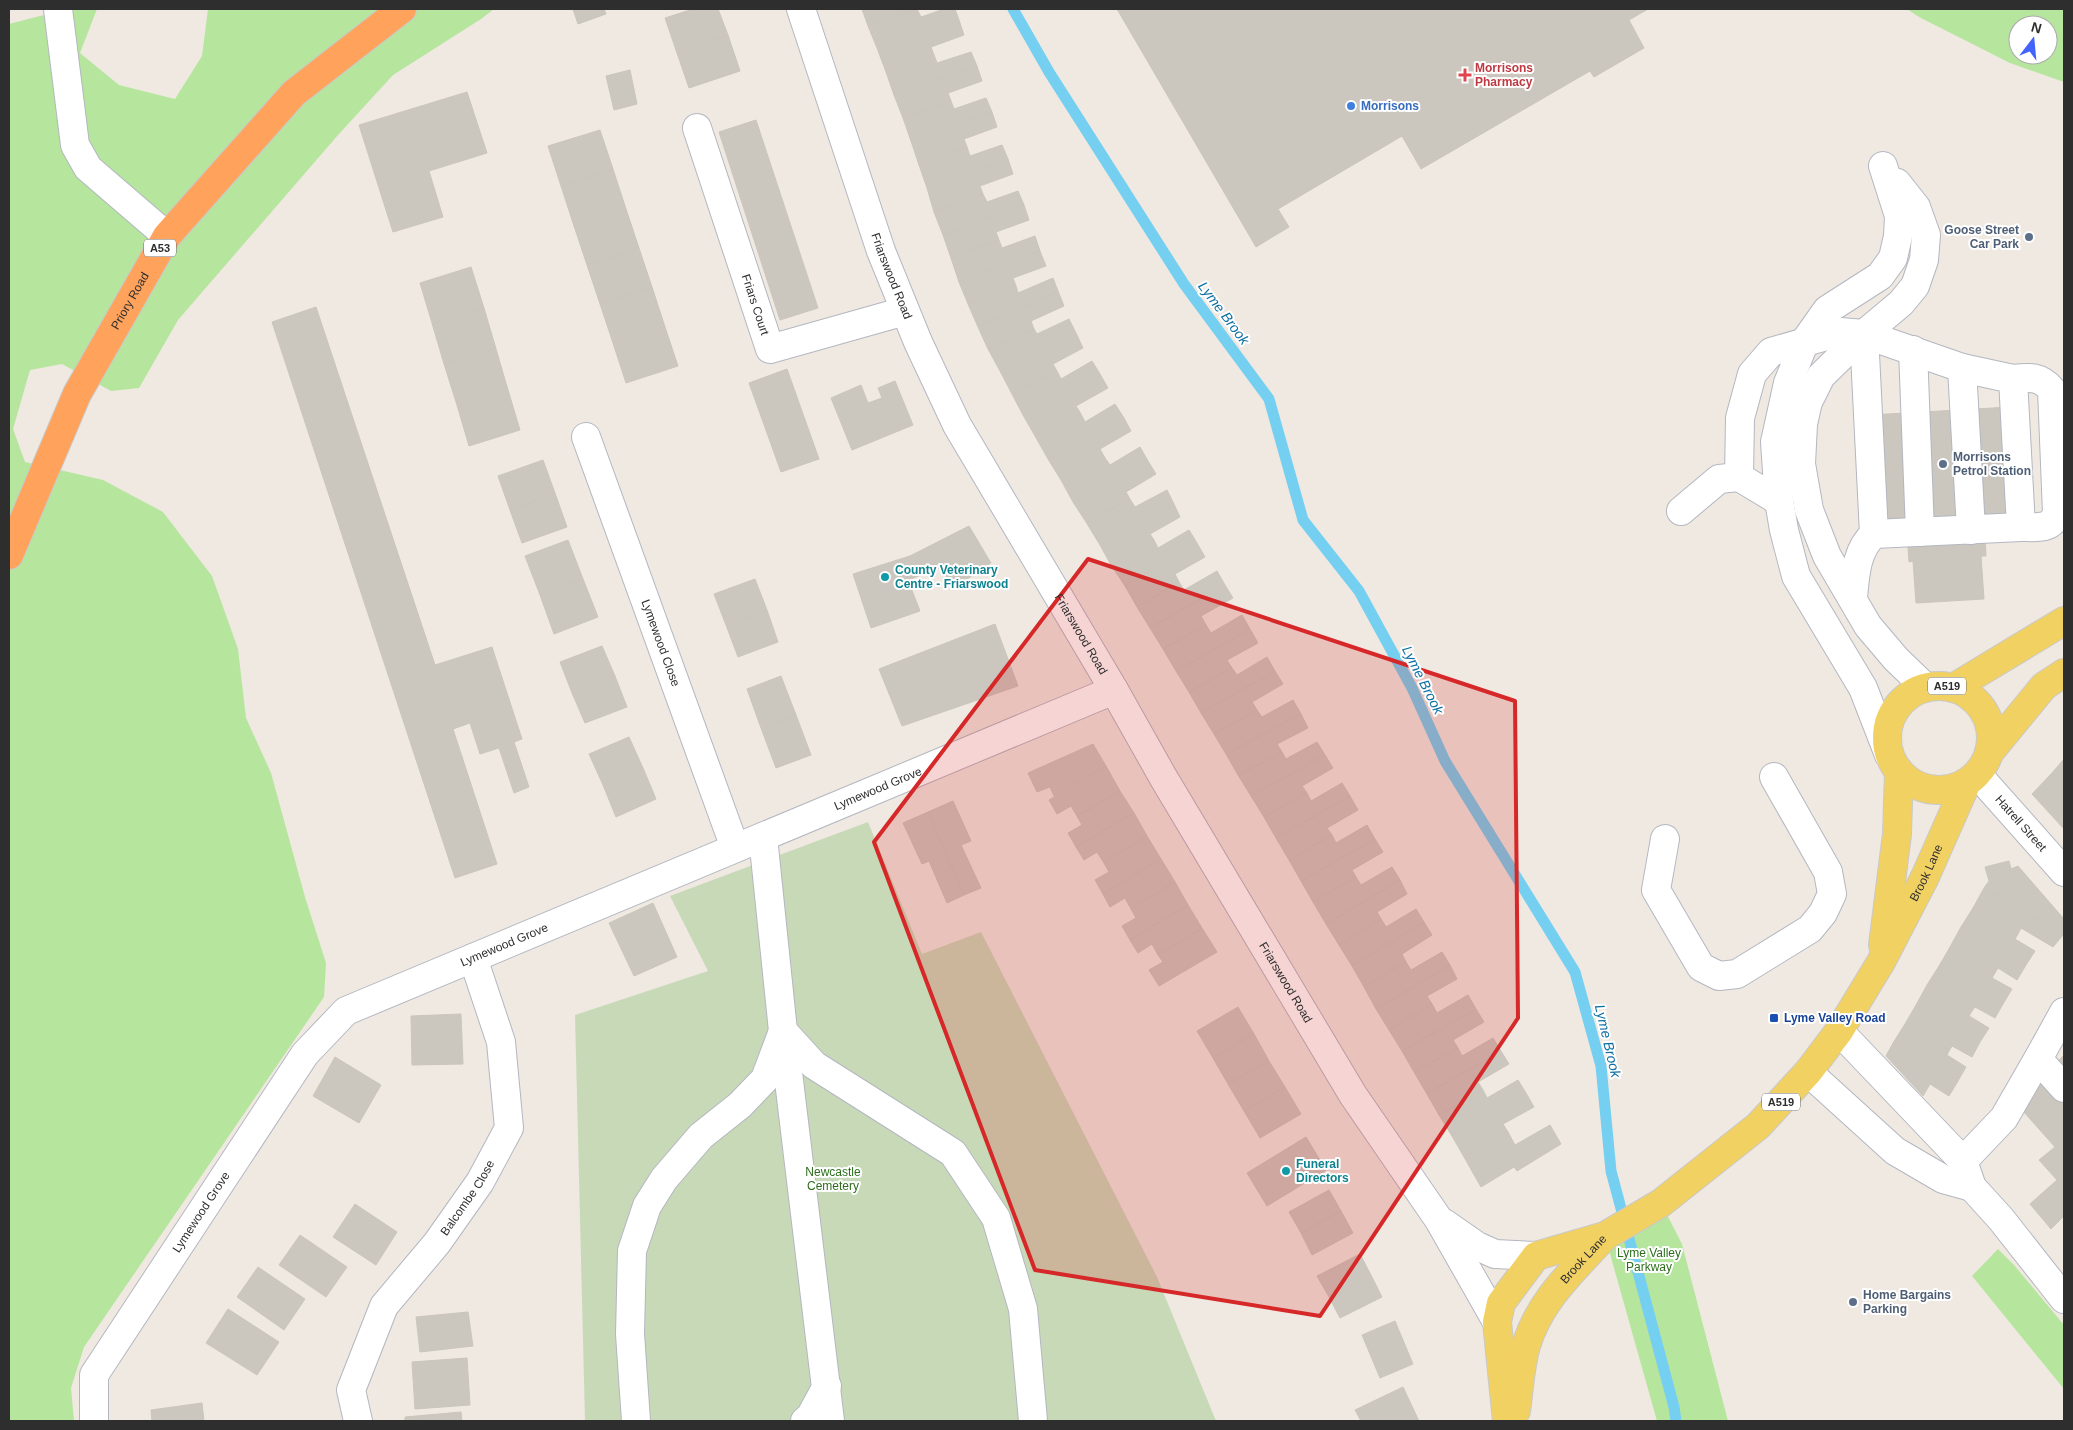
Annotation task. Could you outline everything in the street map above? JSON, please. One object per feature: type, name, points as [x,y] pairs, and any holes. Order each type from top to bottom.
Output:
[{"type":"highway","name":"Priory Road","points":[[9,555],[77,394],[167,236],[294,93],[402,9]]},
{"type":"main road","name":"A519","points":[[1953,688],[2064,621]]},
{"type":"main road","name":"Brook Lane","points":[[1978,770],[2044,686],[2064,672]]},
{"type":"main road","name":"Brook Lane","points":[[1536,1256],[1605,1236],[1647,1212],[1758,1126],[1808,1072],[1839,1031],[1881,962],[1925,877],[1978,770],[1991,732],[1985,713],[1971,697],[1953,688],[1944,686],[1925,687],[1906,697],[1893,713],[1887,734],[1894,763],[1897,834],[1881,962]]},
{"type":"main road","points":[[1894,763],[1914,784],[1932,790],[1950,789],[1978,770]]},
{"type":"main road","name":"Brook Lane","points":[[1515,1421],[1525,1348],[1535,1321],[1552,1293],[1605,1236]]},
{"type":"main road","points":[[1507,1421],[1496,1322],[1501,1304],[1536,1256]]},
{"type":"street","points":[[58,9],[75,146],[88,168],[167,236]]},
{"type":"street","name":"Friarswood Road","points":[[801,9],[881,251],[918,342],[957,425],[1114,690],[1163,777],[1353,1095],[1439,1220],[1496,1322]]},
{"type":"street","name":"Friars Court","points":[[697,128],[770,349],[906,311]]},
{"type":"street","points":[[1894,763],[1863,688],[1796,576],[1784,530],[1775,442],[1788,383],[1805,341],[1827,310],[1880,276],[1893,258],[1898,236],[1899,216],[1883,166],[1916,207],[1926,235],[1924,260],[1915,286],[1901,303],[1864,334],[1822,376],[1808,402],[1803,424],[1801,464],[1809,510],[1827,556],[1868,626],[1896,659],[1925,687]]},
{"type":"street","points":[[1739,477],[1740,418],[1752,374],[1771,352],[1805,341],[1840,332],[1864,334],[1962,368],[2013,379],[2033,377],[2044,382],[2052,390],[2057,512],[2055,520],[2048,526],[1874,534],[1859,556],[1855,573],[1853,598]]},
{"type":"street","points":[[1864,334],[1874,534]]},
{"type":"street","points":[[1913,350],[1920,532]]},
{"type":"street","points":[[1962,368],[1971,530]]},
{"type":"street","points":[[2013,379],[2021,527]]},
{"type":"street","name":"Lymewood Close","points":[[586,437],[735,848]]},
{"type":"street","points":[[1681,511],[1719,479],[1739,477],[1780,501]]},
{"type":"street","name":"Lymewood Grove","points":[[94,1421],[94,1375],[305,1054],[346,1011],[1114,690]]},
{"type":"street","name":"Hatrell Street","points":[[1978,770],[2064,872]]},
{"type":"street","points":[[1665,839],[1656,890],[1701,966],[1719,976],[1737,974],[1810,929],[1823,913],[1832,894],[1828,872],[1774,777]]},
{"type":"street","points":[[763,837],[783,1031],[830,1421]]},
{"type":"street","name":"Balcombe Close","points":[[357,1421],[351,1390],[384,1306],[437,1243],[480,1182],[509,1128],[502,1042],[473,958]]},
{"type":"street","points":[[1963,1161],[2004,1118],[2064,1012]]},
{"type":"street","points":[[636,1421],[630,1334],[632,1251],[647,1206],[664,1179],[701,1136],[740,1104],[765,1079],[783,1031]]},
{"type":"street","points":[[783,1031],[814,1065],[953,1153],[996,1218],[1023,1309],[1033,1421]]},
{"type":"street","points":[[1839,1031],[1963,1161],[1972,1187],[2001,1219],[2064,1299]]},
{"type":"street","points":[[2038,1059],[2064,1088]]},
{"type":"street","points":[[1808,1072],[1895,1151],[1943,1180],[1972,1187]]},
{"type":"street","name":"Friarswood Road","points":[[1439,1220],[1477,1246],[1495,1254],[1536,1256]]},
{"type":"street","points":[[805,1421],[810,1417],[827,1386]]},
{"type":"highlighted area","points":[[1088,559],[1515,701],[1518,1018],[1320,1316],[1035,1270],[874,842]]},
{"type":"green space","points":[[43,9],[97,9],[80,53],[119,85],[175,99],[202,56],[208,9],[494,9],[393,75],[338,135],[178,320],[139,388],[111,391],[62,364],[30,370],[13,429],[25,462],[103,480],[163,512],[212,576],[238,649],[246,718],[271,773],[305,897],[326,963],[324,997],[84,1347],[71,1388],[74,1421],[9,1421],[9,24],[44,15]]},
{"type":"green space","points":[[1907,9],[2064,9],[2064,82],[2016,65],[2058,65],[2058,15],[2008,15],[2008,62],[1919,17]]},
{"type":"green space","name":"Newcastle Cemetery","points":[[868,822],[922,954],[981,932],[1157,1277],[1216,1421],[585,1421],[575,1015],[708,971],[670,896]]},
{"type":"green space","name":"Lyme Valley Parkway","points":[[1661,1203],[1682,1244],[1728,1421],[1657,1421],[1605,1236]]},
{"type":"green space","points":[[1998,1249],[2014,1265],[2064,1325],[2064,1389],[1972,1276]]},
{"type":"building","points":[[573,9],[604,9],[606,14],[578,24]]},
{"type":"building","points":[[693,9],[718,9],[728,35],[677,53],[665,18]]},
{"type":"building","points":[[862,9],[917,9],[868,26]]},
{"type":"building","points":[[917,9],[921,17],[944,9],[955,9],[959,20],[877,48],[868,26]]},
{"type":"building","name":"Morrisons","points":[[1117,9],[1648,9],[1629,20],[1644,48],[1594,77],[1590,71],[1421,169],[1402,136],[1278,209],[1289,227],[1256,247]]},
{"type":"building","points":[[959,20],[964,35],[931,47],[934,55],[886,72],[877,48]]},
{"type":"building","points":[[728,35],[740,71],[689,88],[677,53]]},
{"type":"building","points":[[971,52],[977,66],[894,95],[886,72],[934,55],[937,63]]},
{"type":"building","points":[[977,66],[982,81],[948,93],[951,101],[903,118],[894,95]]},
{"type":"building","points":[[630,70],[637,104],[614,110],[606,76]]},
{"type":"building","points":[[467,92],[487,153],[429,171],[443,217],[393,232],[359,125]]},
{"type":"building","points":[[986,98],[992,112],[911,141],[903,118],[951,101],[954,109]]},
{"type":"building","points":[[992,112],[997,127],[964,139],[967,147],[919,165],[911,141]]},
{"type":"building","points":[[756,120],[818,308],[780,320],[719,132]]},
{"type":"building","points":[[600,130],[613,169],[561,186],[548,146]]},
{"type":"building","points":[[1002,145],[1008,159],[927,188],[919,165],[967,147],[970,156]]},
{"type":"building","points":[[1008,159],[1013,174],[980,186],[983,194],[934,212],[927,188]]},
{"type":"building","points":[[613,169],[626,209],[574,226],[561,186]]},
{"type":"building","points":[[1018,191],[1024,205],[943,235],[934,212],[983,194],[987,202]]},
{"type":"building","points":[[1024,205],[1029,220],[996,232],[999,240],[951,258],[943,235]]},
{"type":"building","points":[[626,209],[639,248],[587,265],[574,226]]},
{"type":"building","points":[[1035,236],[1040,251],[959,282],[951,258],[999,240],[1002,248]]},
{"type":"building","points":[[639,248],[652,287],[600,304],[587,265]]},
{"type":"building","points":[[1040,251],[1046,266],[1013,278],[1016,286],[968,304],[959,282]]},
{"type":"building","points":[[471,267],[484,308],[432,323],[420,283]]},
{"type":"building","points":[[1053,278],[1058,291],[978,327],[968,304],[1016,286],[1018,293]]},
{"type":"building","points":[[652,287],[665,327],[613,343],[600,304]]},
{"type":"building","points":[[1058,291],[1064,306],[1031,321],[1034,329],[988,349],[978,327]]},
{"type":"building","points":[[316,307],[435,665],[492,647],[522,739],[514,742],[529,787],[514,793],[499,748],[480,754],[470,723],[453,729],[497,864],[455,878],[272,322]]},
{"type":"building","points":[[484,308],[496,349],[444,364],[432,323]]},
{"type":"building","points":[[1069,319],[1076,333],[1000,371],[988,349],[1034,329],[1037,334]]},
{"type":"building","points":[[665,327],[678,366],[626,383],[613,343]]},
{"type":"building","points":[[1076,333],[1083,348],[1053,364],[1057,371],[1012,394],[1000,371]]},
{"type":"building","points":[[496,349],[508,390],[457,405],[444,364]]},
{"type":"building","points":[[1092,361],[1100,374],[1023,415],[1012,394],[1057,371],[1061,379]]},
{"type":"building","points":[[787,369],[819,459],[781,472],[749,383]]},
{"type":"building","points":[[1100,374],[1108,388],[1076,406],[1081,414],[1035,436],[1023,415]]},
{"type":"building","points":[[895,381],[913,425],[852,450],[831,398],[861,385],[868,403],[882,398],[878,388]]},
{"type":"building","points":[[508,390],[520,430],[469,446],[457,405]]},
{"type":"building","points":[[1115,404],[1124,418],[1048,459],[1035,436],[1081,414],[1085,422]]},
{"type":"building","name":"Morrisons Petrol Station","points":[[2010,407],[2015,513],[1984,515],[1986,556],[1981,556],[1984,599],[1916,603],[1913,561],[1909,562],[1906,518],[1876,519],[1870,415]]},
{"type":"building","points":[[1124,418],[1131,431],[1100,449],[1105,458],[1061,480],[1048,459]]},
{"type":"building","points":[[1140,447],[1148,461],[1073,502],[1061,480],[1105,458],[1110,465]]},
{"type":"building","points":[[543,460],[555,493],[510,510],[498,476]]},
{"type":"building","points":[[1148,461],[1156,474],[1126,492],[1130,499],[1086,522],[1073,502]]},
{"type":"building","points":[[1167,490],[1173,502],[1100,545],[1086,522],[1130,499],[1135,507]]},
{"type":"building","points":[[555,493],[567,527],[522,543],[510,510]]},
{"type":"building","points":[[1173,502],[1180,517],[1150,534],[1154,540],[1111,565],[1100,545]]},
{"type":"building","name":"County Veterinary Centre - Friarswood","points":[[969,526],[991,563],[952,589],[942,567],[908,580],[920,611],[871,628],[853,574],[910,556]]},
{"type":"building","points":[[1189,530],[1197,543],[1125,586],[1111,565],[1154,540],[1158,548]]},
{"type":"building","points":[[568,540],[583,579],[540,595],[525,556]]},
{"type":"building","points":[[1197,543],[1205,557],[1175,574],[1179,582],[1137,607],[1125,586]]},
{"type":"building","points":[[1217,571],[1225,585],[1150,628],[1137,607],[1179,582],[1184,590]]},
{"type":"building","points":[[583,579],[598,617],[554,634],[540,595]]},
{"type":"building","points":[[755,579],[767,610],[726,625],[714,594]]},
{"type":"building","points":[[1225,585],[1233,598],[1201,616],[1206,625],[1163,649],[1150,628]]},
{"type":"building","points":[[767,610],[778,642],[738,657],[726,625]]},
{"type":"building","points":[[1242,615],[1250,629],[1176,671],[1163,649],[1206,625],[1211,633]]},
{"type":"building","points":[[995,624],[1018,686],[902,726],[879,669]]},
{"type":"building","points":[[1250,629],[1258,643],[1227,660],[1232,668],[1189,692],[1176,671]]},
{"type":"building","points":[[602,646],[615,676],[572,693],[560,662]]},
{"type":"building","points":[[1267,657],[1275,671],[1201,713],[1189,692],[1232,668],[1237,675]]},
{"type":"building","points":[[1275,671],[1283,684],[1252,702],[1257,710],[1214,734],[1201,713]]},
{"type":"building","points":[[615,676],[627,707],[585,723],[572,693]]},
{"type":"building","points":[[781,676],[796,715],[761,728],[747,689]]},
{"type":"building","points":[[1293,700],[1301,714],[1226,754],[1214,734],[1257,710],[1262,717]]},
{"type":"building","points":[[1301,714],[1308,728],[1277,744],[1282,752],[1238,775],[1226,754]]},
{"type":"building","points":[[796,715],[811,755],[776,768],[761,728]]},
{"type":"building","points":[[629,737],[643,768],[603,785],[589,754]]},
{"type":"building","points":[[1317,742],[1325,755],[1251,796],[1238,775],[1282,752],[1286,759]]},
{"type":"building","points":[[1093,744],[1106,766],[1054,796],[1050,787],[1037,792],[1028,773]]},
{"type":"building","points":[[1325,755],[1333,768],[1302,786],[1307,793],[1264,817],[1251,796]]},
{"type":"building","points":[[2064,759],[2064,785],[2052,773]]},
{"type":"building","points":[[1106,766],[1120,791],[1077,816],[1071,806],[1057,814],[1049,800]]},
{"type":"building","points":[[643,768],[656,799],[616,817],[603,785]]},
{"type":"building","points":[[2052,773],[2064,785],[2064,829],[2032,794]]},
{"type":"building","points":[[1342,783],[1350,796],[1276,838],[1264,817],[1307,793],[1311,801]]},
{"type":"building","points":[[1120,791],[1134,813],[1076,847],[1068,833],[1082,825],[1077,816]]},
{"type":"building","points":[[1350,796],[1358,810],[1327,828],[1332,835],[1289,860],[1276,838]]},
{"type":"building","points":[[953,801],[971,841],[961,845],[981,888],[964,895],[928,812]]},
{"type":"building","points":[[928,812],[964,895],[947,903],[929,861],[922,864],[903,823]]},
{"type":"building","points":[[1134,813],[1147,836],[1104,863],[1097,852],[1084,860],[1076,847]]},
{"type":"building","points":[[1367,825],[1375,839],[1301,881],[1289,860],[1332,835],[1336,843]]},
{"type":"building","points":[[1147,836],[1161,859],[1103,894],[1095,880],[1109,872],[1104,863]]},
{"type":"building","points":[[1375,839],[1383,852],[1352,870],[1356,877],[1313,902],[1301,881]]},
{"type":"building","points":[[1161,859],[1175,882],[1131,909],[1125,898],[1110,907],[1103,894]]},
{"type":"building","points":[[2009,861],[2011,869],[2018,866],[2064,919],[2063,935],[1984,888],[1989,881],[1985,867]]},
{"type":"building","points":[[1392,867],[1400,880],[1326,924],[1313,902],[1356,877],[1361,885]]},
{"type":"building","points":[[1400,880],[1407,894],[1377,912],[1381,919],[1339,945],[1326,924]]},
{"type":"building","points":[[1175,882],[1188,905],[1130,940],[1122,926],[1136,918],[1131,909]]},
{"type":"building","points":[[1984,888],[2063,935],[2053,947],[2021,928],[2018,934],[1973,908]]},
{"type":"building","points":[[653,903],[677,957],[634,976],[609,923]]},
{"type":"building","points":[[1188,905],[1202,928],[1158,955],[1152,944],[1138,953],[1130,940]]},
{"type":"building","points":[[1973,908],[2018,934],[2015,939],[2035,951],[2026,965],[1961,927]]},
{"type":"building","points":[[1416,909],[1424,922],[1352,966],[1339,945],[1381,919],[1386,927]]},
{"type":"building","points":[[1424,922],[1432,935],[1402,954],[1406,962],[1364,987],[1352,966]]},
{"type":"building","points":[[1961,927],[2026,965],[2017,980],[1998,968],[1995,973],[1950,947]]},
{"type":"building","points":[[1202,928],[1217,952],[1159,986],[1149,970],[1163,962],[1158,955]]},
{"type":"building","points":[[1950,947],[1995,973],[1992,978],[2012,989],[2003,1004],[1939,966]]},
{"type":"building","points":[[1442,952],[1450,965],[1376,1009],[1364,987],[1406,962],[1411,970]]},
{"type":"building","points":[[1450,965],[1457,979],[1427,996],[1432,1004],[1389,1030],[1376,1009]]},
{"type":"building","points":[[1939,966],[2003,1004],[1995,1018],[1975,1007],[1972,1011],[1927,985]]},
{"type":"building","points":[[1927,985],[1972,1011],[1969,1016],[1989,1028],[1980,1042],[1916,1005]]},
{"type":"building","points":[[1468,995],[1476,1009],[1402,1051],[1389,1030],[1432,1004],[1437,1013]]},
{"type":"building","points":[[1916,1005],[1980,1042],[1972,1057],[1952,1046],[1949,1051],[1905,1024]]},
{"type":"building","points":[[1238,1007],[1254,1034],[1213,1058],[1197,1031]]},
{"type":"building","points":[[1476,1009],[1484,1022],[1453,1040],[1458,1048],[1414,1072],[1402,1051]]},
{"type":"building","points":[[461,1014],[463,1064],[412,1065],[411,1016]]},
{"type":"building","points":[[1905,1024],[1949,1051],[1947,1055],[1966,1067],[1958,1081],[1893,1043]]},
{"type":"building","points":[[1254,1034],[1269,1061],[1228,1084],[1213,1058]]},
{"type":"building","points":[[1493,1038],[1501,1051],[1427,1094],[1414,1072],[1458,1048],[1462,1056]]},
{"type":"building","points":[[1893,1043],[1958,1081],[1949,1096],[1930,1084],[1923,1096],[1886,1056]]},
{"type":"building","points":[[1501,1051],[1509,1064],[1478,1082],[1483,1090],[1439,1115],[1427,1094]]},
{"type":"building","points":[[2064,1055],[2064,1074],[2055,1064]]},
{"type":"building","points":[[335,1057],[381,1085],[359,1123],[313,1096]]},
{"type":"building","points":[[1269,1061],[1285,1087],[1244,1111],[1228,1084]]},
{"type":"building","points":[[2045,1074],[2064,1095],[2064,1216],[2051,1229],[2030,1204],[2057,1180],[2039,1160],[2055,1147],[2023,1111]]},
{"type":"building","points":[[1518,1080],[1526,1093],[1452,1136],[1439,1115],[1483,1090],[1487,1098]]},
{"type":"building","points":[[1285,1087],[1301,1114],[1260,1138],[1244,1111]]},
{"type":"building","points":[[1526,1093],[1534,1107],[1503,1124],[1508,1132],[1464,1157],[1452,1136]]},
{"type":"building","points":[[1550,1125],[1561,1144],[1517,1171],[1514,1167],[1481,1187],[1464,1157],[1508,1132],[1515,1145]]},
{"type":"building","name":"Funeral Directors","points":[[1306,1137],[1326,1170],[1267,1206],[1247,1173]]},
{"type":"building","points":[[1329,1190],[1341,1211],[1301,1233],[1289,1212]]},
{"type":"building","points":[[355,1204],[397,1232],[376,1265],[333,1237]]},
{"type":"building","points":[[1341,1211],[1353,1233],[1312,1255],[1301,1233]]},
{"type":"building","points":[[300,1235],[347,1267],[326,1297],[279,1265]]},
{"type":"building","points":[[1360,1254],[1371,1275],[1329,1297],[1317,1276]]},
{"type":"building","points":[[258,1267],[305,1299],[284,1330],[237,1297]]},
{"type":"building","points":[[1371,1275],[1382,1297],[1340,1318],[1329,1297]]},
{"type":"building","points":[[228,1309],[279,1342],[257,1375],[206,1343]]},
{"type":"building","points":[[468,1312],[473,1346],[420,1352],[416,1317]]},
{"type":"building","points":[[1395,1321],[1413,1364],[1380,1378],[1362,1335]]},
{"type":"building","points":[[467,1358],[470,1405],[415,1409],[412,1362]]},
{"type":"building","points":[[1403,1387],[1419,1421],[1361,1421],[1355,1410]]},
{"type":"building","points":[[202,1403],[204,1421],[152,1421],[151,1410]]},
{"type":"building","points":[[461,1412],[462,1421],[405,1421],[405,1417]]},
{"type":"waterway","name":"Lyme Brook","points":[[1013,9],[1049,72],[1184,284],[1269,399],[1303,520],[1359,591],[1412,688],[1445,761],[1575,972],[1601,1066],[1611,1171],[1674,1407],[1676,1421]]},
{"type":"place","name":"Morrisons Pharmacy","points":[[1465,75]]},
{"type":"place","name":"Morrisons","points":[[1351,106]]},
{"type":"place","name":"Goose Street Car Park","points":[[2029,237]]},
{"type":"place","name":"Morrisons Petrol Station","points":[[1943,464]]},
{"type":"place","name":"County Veterinary Centre - Friarswood","points":[[885,577]]},
{"type":"place","name":"Lyme Valley Road","points":[[1774,1018]]},
{"type":"place","name":"Funeral Directors","points":[[1286,1171]]},
{"type":"place","name":"Home Bargains Parking","points":[[1853,1302]]}]
